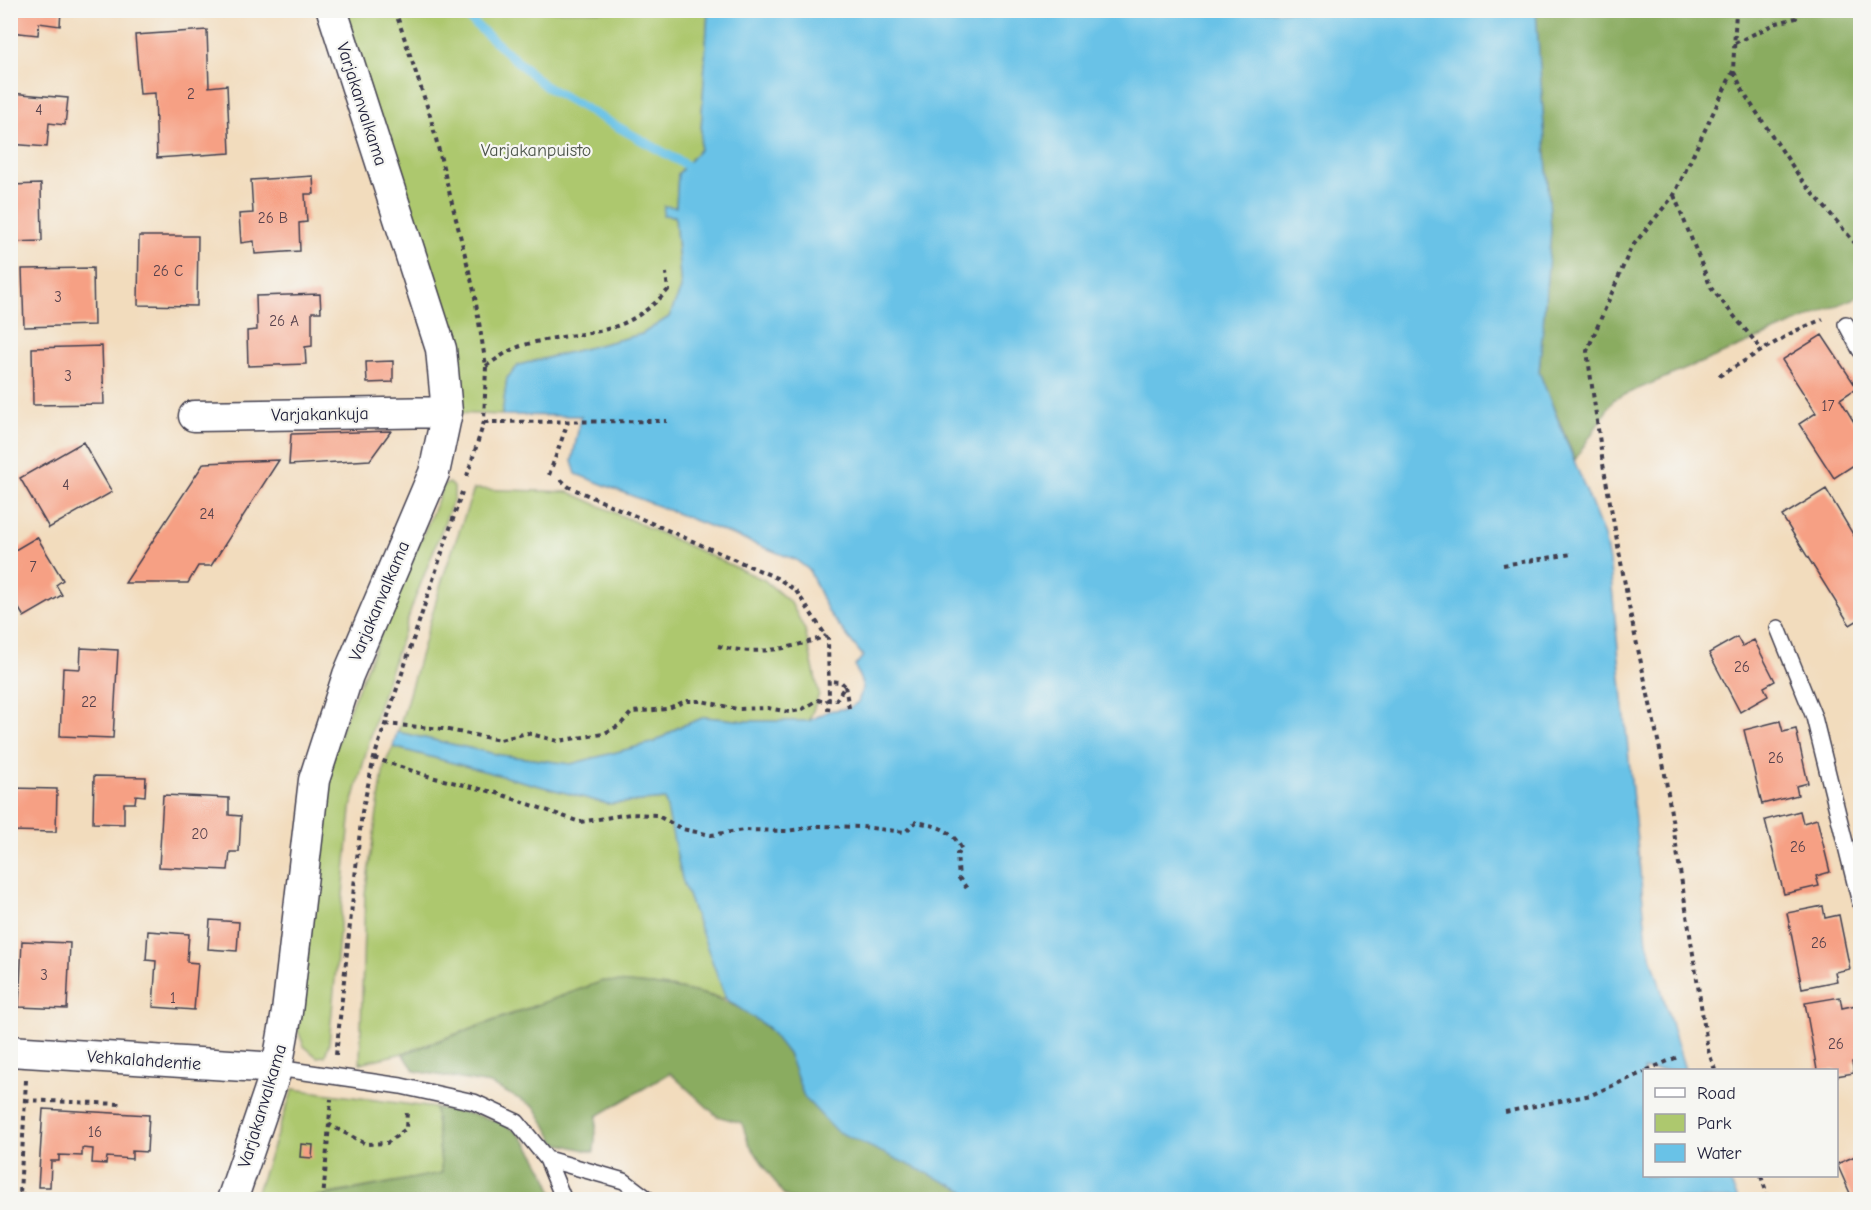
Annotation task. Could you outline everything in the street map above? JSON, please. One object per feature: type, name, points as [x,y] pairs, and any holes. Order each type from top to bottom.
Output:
[{"type":"street","name":"Varjakanvalkama","points":[[232,1200],[277,1068],[287,1012],[314,780],[348,675],[434,473],[447,412],[441,349],[332,10]]},
{"type":"street","name":"Varjakankuja","points":[[194,416],[447,412]]},
{"type":"street","name":"Vehkalahdentie","points":[[18,1061],[277,1068]]},
{"type":"lane","points":[[1846,324],[1860,350]]},
{"type":"lane","points":[[1778,628],[1814,717],[1860,903]]},
{"type":"lane","points":[[277,1068],[401,1086],[474,1102],[517,1122],[547,1159],[564,1200]]},
{"type":"lane","points":[[547,1159],[624,1180],[649,1200]]},
{"type":"path","points":[[323,1200],[327,1125],[334,1078],[357,845],[374,758],[484,422],[486,366],[474,291],[430,115],[395,10]]},
{"type":"path","points":[[1714,1069],[1708,1050],[1664,768],[1631,617],[1605,476],[1587,351],[1631,248],[1674,195],[1733,71],[1736,10]]},
{"type":"path","points":[[1734,44],[1777,24],[1796,18],[1797,10]]},
{"type":"path","points":[[1733,71],[1745,95],[1801,179],[1860,249]]},
{"type":"path","points":[[1674,195],[1711,288],[1762,350]]},
{"type":"path","points":[[486,366],[510,350],[523,345],[590,334],[625,325],[653,306],[668,290],[666,273]]},
{"type":"path","points":[[1719,376],[1762,350],[1818,321],[1835,317],[1846,324]]},
{"type":"path","points":[[484,422],[667,422]]},
{"type":"path","points":[[549,475],[568,422]]},
{"type":"path","points":[[559,478],[569,487],[779,579],[796,591],[826,636],[830,681],[828,711]]},
{"type":"path","points":[[1503,565],[1572,554]]},
{"type":"path","points":[[718,646],[764,651],[800,646],[826,636]]},
{"type":"path","points":[[830,681],[841,682],[845,686],[849,708]]},
{"type":"path","points":[[384,724],[443,729],[500,740],[527,733],[558,741],[603,734],[620,725],[632,712],[666,709],[686,701],[702,701],[737,709],[768,708],[789,712],[801,710],[818,700],[825,702],[829,699],[836,700],[845,686]]},
{"type":"path","points":[[374,758],[431,777],[497,793],[580,822],[630,814],[656,815],[682,829],[711,835],[744,830],[787,831],[818,826],[905,832],[916,822],[936,825],[950,831],[962,850],[957,854],[959,878],[968,890]]},
{"type":"path","points":[[1651,1069],[1680,1056]]},
{"type":"path","points":[[18,1061],[25,1100],[20,1194]]},
{"type":"path","points":[[1505,1112],[1591,1095],[1643,1072]]},
{"type":"path","points":[[327,1125],[366,1144],[387,1143],[406,1129],[407,1106],[401,1086]]},
{"type":"path","points":[[25,1100],[120,1104]]},
{"type":"path","points":[[1761,1177],[1769,1200]]},
{"type":"path","points":[[10,1195],[20,1194],[38,1200]]},
{"type":"green space","name":"Varjakanpuisto","points":[[345,11],[708,11],[700,149],[678,174],[676,208],[664,207],[664,215],[675,216],[681,289],[669,317],[642,334],[519,365],[507,378],[502,415],[455,413]]},
{"type":"green space","points":[[1536,11],[1860,11],[1860,296],[1614,399],[1575,460],[1539,372],[1551,230]]},
{"type":"green space","points":[[449,483],[454,487],[454,498],[414,601],[378,708],[351,809],[329,1043],[325,1056],[317,1057],[304,1046],[298,1031],[325,781],[343,724],[444,485]]},
{"type":"green space","points":[[474,489],[569,492],[764,580],[791,603],[805,630],[819,694],[809,721],[745,721],[705,717],[679,727],[655,742],[571,764],[500,755],[398,732],[443,577]]},
{"type":"green space","points":[[393,747],[608,804],[665,799],[944,817],[966,1199],[965,1191],[726,999],[671,987],[603,981],[403,1053],[360,1063],[365,894],[384,766]]},
{"type":"green space","points":[[603,981],[681,989],[730,1003],[752,1016],[771,1032],[788,1054],[804,1097],[965,1191],[966,1199],[791,1199],[783,1194],[748,1142],[742,1123],[717,1116],[670,1073],[597,1116],[594,1152],[556,1143],[535,1107],[490,1084],[415,1071],[403,1054]]},
{"type":"green space","points":[[293,1089],[435,1108],[442,1173],[302,1199],[254,1200]]},
{"type":"green space","points":[[435,1108],[485,1117],[512,1129],[532,1151],[544,1171],[556,1200],[302,1200],[442,1173]]},
{"type":"water","points":[[708,11],[1536,11],[1551,230],[1539,372],[1604,536],[1610,567],[1647,942],[1685,1069],[1643,1069],[1643,1177],[1727,1177],[1738,1199],[966,1199],[965,1191],[836,1131],[804,1097],[789,1055],[767,1027],[726,999],[682,879],[665,799],[608,804],[393,747],[397,732],[500,755],[571,764],[655,742],[679,727],[705,717],[745,721],[809,721],[828,711],[849,708],[858,702],[863,687],[855,666],[863,656],[829,613],[809,570],[796,560],[576,474],[572,461],[581,416],[502,415],[507,378],[519,365],[642,334],[669,317],[681,289],[675,216],[663,215],[664,206],[676,207],[678,174],[700,149]]},
{"type":"building","points":[[10,10],[61,10],[60,26],[39,23],[38,35],[10,32]]},
{"type":"building","points":[[207,30],[209,87],[227,85],[230,153],[157,158],[155,93],[140,94],[135,35]]},
{"type":"building","points":[[10,93],[68,98],[65,125],[49,123],[47,147],[10,144]]},
{"type":"building","points":[[313,176],[314,194],[305,194],[307,222],[299,223],[300,251],[255,254],[254,241],[241,243],[239,214],[253,213],[251,180]]},
{"type":"building","points":[[41,184],[42,241],[10,242],[10,185]]},
{"type":"building","points":[[139,236],[198,236],[197,306],[138,305]]},
{"type":"building","points":[[93,268],[94,325],[24,327],[22,269]]},
{"type":"building","points":[[320,294],[321,312],[312,312],[312,346],[305,347],[306,364],[248,366],[247,331],[257,330],[256,296]]},
{"type":"building","points":[[1822,335],[1857,388],[1840,399],[1860,432],[1860,461],[1834,478],[1799,424],[1816,413],[1782,360]]},
{"type":"building","points":[[102,346],[104,404],[33,405],[32,348]]},
{"type":"building","points":[[393,361],[393,382],[367,383],[366,362]]},
{"type":"building","points":[[391,431],[370,460],[289,465],[291,434]]},
{"type":"building","points":[[83,442],[112,492],[49,528],[20,478]]},
{"type":"building","points":[[279,460],[211,566],[198,566],[188,583],[125,583],[204,463]]},
{"type":"building","points":[[1826,489],[1860,546],[1860,619],[1850,625],[1782,516]]},
{"type":"building","points":[[37,537],[63,580],[56,585],[62,595],[24,617],[10,594],[10,553]]},
{"type":"building","points":[[1737,637],[1742,646],[1754,640],[1775,681],[1764,687],[1768,696],[1740,712],[1709,653]]},
{"type":"building","points":[[81,648],[118,650],[113,738],[60,736],[63,668],[80,669]]},
{"type":"building","points":[[1780,721],[1783,732],[1796,729],[1808,783],[1796,786],[1798,795],[1762,804],[1744,730]]},
{"type":"building","points":[[94,776],[146,777],[145,796],[136,795],[135,803],[124,803],[124,824],[93,823]]},
{"type":"building","points":[[10,788],[57,789],[56,832],[10,831]]},
{"type":"building","points":[[163,795],[229,798],[229,815],[241,816],[239,852],[230,852],[228,870],[159,867]]},
{"type":"building","points":[[1800,811],[1803,823],[1817,819],[1830,872],[1816,876],[1819,886],[1784,894],[1765,820]]},
{"type":"building","points":[[1823,906],[1825,918],[1839,915],[1850,969],[1835,972],[1837,981],[1802,988],[1787,913]]},
{"type":"building","points":[[210,920],[239,922],[237,951],[208,949]]},
{"type":"building","points":[[148,931],[189,934],[187,962],[198,963],[194,1010],[153,1007],[156,961],[146,960]]},
{"type":"building","points":[[22,941],[70,943],[67,1009],[19,1007]]},
{"type":"building","points":[[1840,997],[1842,1008],[1856,1005],[1860,1029],[1860,1060],[1852,1062],[1854,1073],[1838,1076],[1838,1069],[1817,1069],[1805,1003]]},
{"type":"building","points":[[10,1087],[13,1087],[12,1104],[10,1103]]},
{"type":"building","points":[[43,1109],[149,1115],[147,1152],[132,1151],[132,1159],[107,1157],[106,1164],[92,1163],[93,1149],[82,1148],[82,1156],[59,1155],[59,1161],[51,1161],[50,1187],[38,1187]]},
{"type":"building","points":[[301,1144],[313,1145],[312,1158],[300,1157]]},
{"type":"building","points":[[1860,1154],[1860,1200],[1853,1200],[1838,1164]]},
{"type":"waterway","points":[[459,10],[545,86],[686,165]]}]
